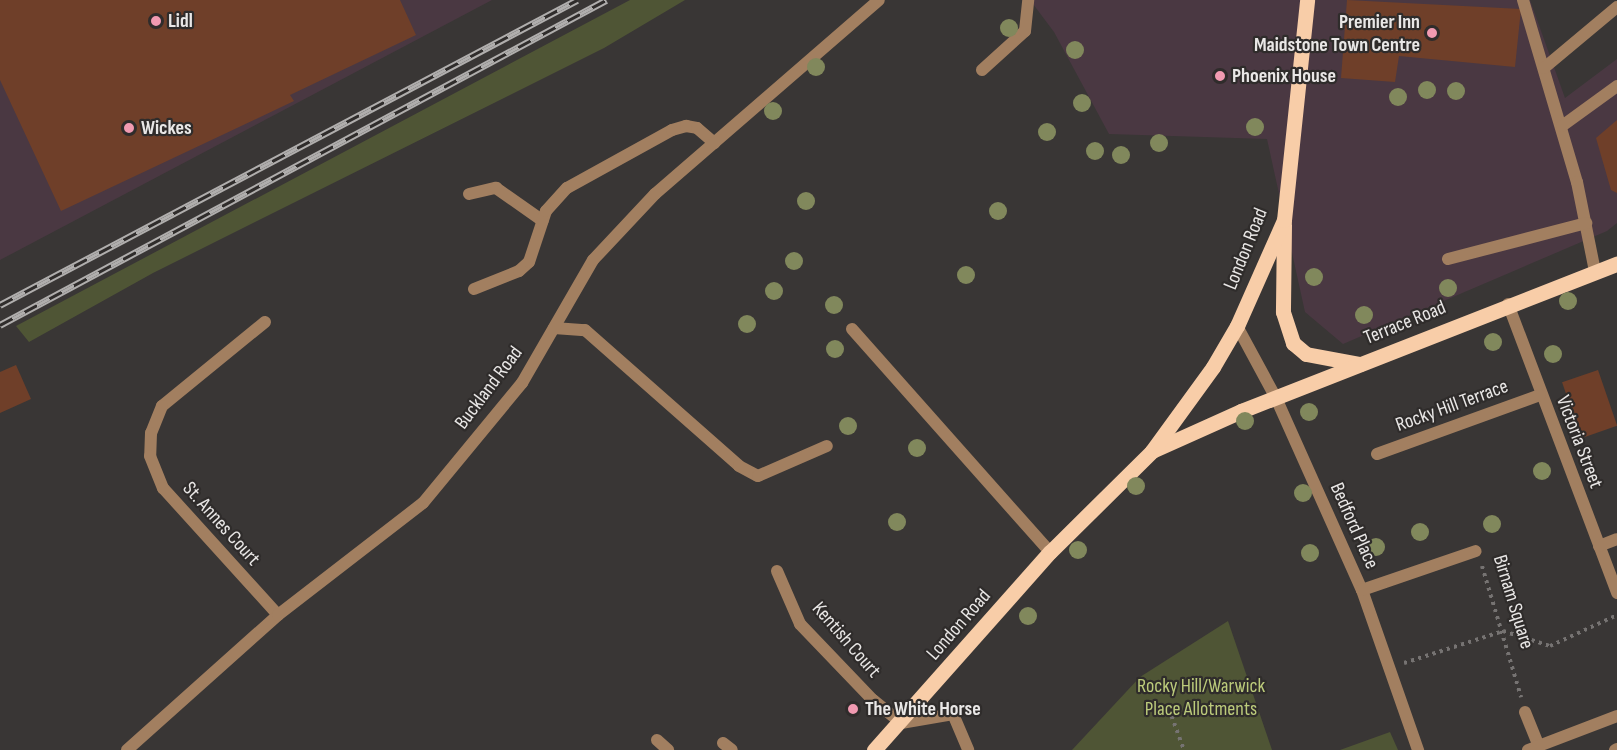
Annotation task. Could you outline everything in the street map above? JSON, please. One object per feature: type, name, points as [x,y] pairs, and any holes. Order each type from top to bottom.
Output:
[{"type":"main road","name":"London Road","points":[[874,750],[901,723],[1050,552],[1152,451],[1213,367],[1237,326],[1284,220],[1307,0]]},
{"type":"main road","name":"Terrace Road","points":[[1284,220],[1283,312],[1293,343],[1306,354],[1360,363],[1508,304],[1617,264]]},
{"type":"main road","name":"London Road","points":[[1152,451],[1360,363]]},
{"type":"street","name":"Buckland Road","points":[[127,750],[278,615],[423,503],[522,383],[593,260],[655,194],[879,0]]},
{"type":"street","points":[[982,70],[1025,32],[1028,0]]},
{"type":"street","points":[[1523,0],[1562,126],[1586,223],[1595,271]]},
{"type":"street","points":[[1544,68],[1617,7]]},
{"type":"street","points":[[1562,126],[1617,86]]},
{"type":"street","points":[[474,289],[519,271],[529,261],[553,199],[567,188],[672,130],[686,126],[697,128],[714,143]]},
{"type":"street","points":[[469,194],[496,188],[543,221]]},
{"type":"street","points":[[1448,259],[1586,223]]},
{"type":"street","name":"Victoria Street","points":[[1508,304],[1540,396],[1617,593]]},
{"type":"street","name":"St. Annes Court","points":[[265,322],[162,406],[151,433],[150,456],[163,488],[278,615]]},
{"type":"street","name":"Bedford Place","points":[[1237,326],[1276,398],[1362,590],[1418,750]]},
{"type":"street","points":[[554,328],[585,330],[739,466],[758,476],[827,446]]},
{"type":"street","points":[[852,329],[1050,552]]},
{"type":"street","name":"Rocky Hill Terrace","points":[[1377,454],[1540,396]]},
{"type":"street","points":[[1599,546],[1617,539]]},
{"type":"street","name":"Birnam Square","points":[[1362,590],[1476,551]]},
{"type":"street","name":"Kentish Court","points":[[777,571],[801,624],[862,689],[901,723]]},
{"type":"street","points":[[1525,712],[1534,748],[1617,717]]},
{"type":"street","points":[[901,723],[953,714],[968,750]]},
{"type":"street","points":[[657,740],[668,750]]},
{"type":"path","name":"Birnam Square","points":[[1476,551],[1503,631],[1525,712]]},
{"type":"path","points":[[1388,669],[1503,631],[1550,646],[1617,615]]},
{"type":"path","points":[[1169,709],[1184,750]]},
{"type":"shaded area","name":"Wickes","points":[[0,0],[492,0],[0,260]]},
{"type":"shaded area","points":[[1030,0],[1530,0],[1565,98],[1617,59],[1617,223],[1607,231],[1343,344],[1305,312],[1267,139],[1109,134],[1054,32]]},
{"type":"green space","points":[[630,0],[685,0],[604,48],[153,273],[29,342],[16,326]]},
{"type":"green space","name":"Rocky Hill/Warwick Place Allotments","points":[[1228,621],[1272,750],[1072,750],[1140,677]]},
{"type":"green space","points":[[1390,732],[1398,750],[1340,750]]},
{"type":"building","name":"Wickes","points":[[0,0],[400,0],[416,35],[290,95],[294,101],[61,211],[0,80]]},
{"type":"building","name":"Premier Inn Maidstone Town Centre","points":[[1347,0],[1521,9],[1515,67],[1399,56],[1395,82],[1341,78]]},
{"type":"building","points":[[1617,120],[1617,193],[1611,190],[1596,138]]},
{"type":"building","points":[[16,365],[31,399],[0,413],[0,372]]},
{"type":"building","points":[[1598,370],[1617,426],[1581,438],[1562,382]]},
{"type":"railway","points":[[0,305],[577,0]]},
{"type":"railway","points":[[0,325],[606,0]]},
{"type":"place","name":"Lidl","points":[[156,21]]},
{"type":"place","name":"Premier Inn Maidstone Town Centre","points":[[1432,33]]},
{"type":"place","name":"Phoenix House","points":[[1220,76]]},
{"type":"place","name":"Wickes","points":[[129,128]]},
{"type":"place","name":"The White Horse","points":[[853,709]]}]
